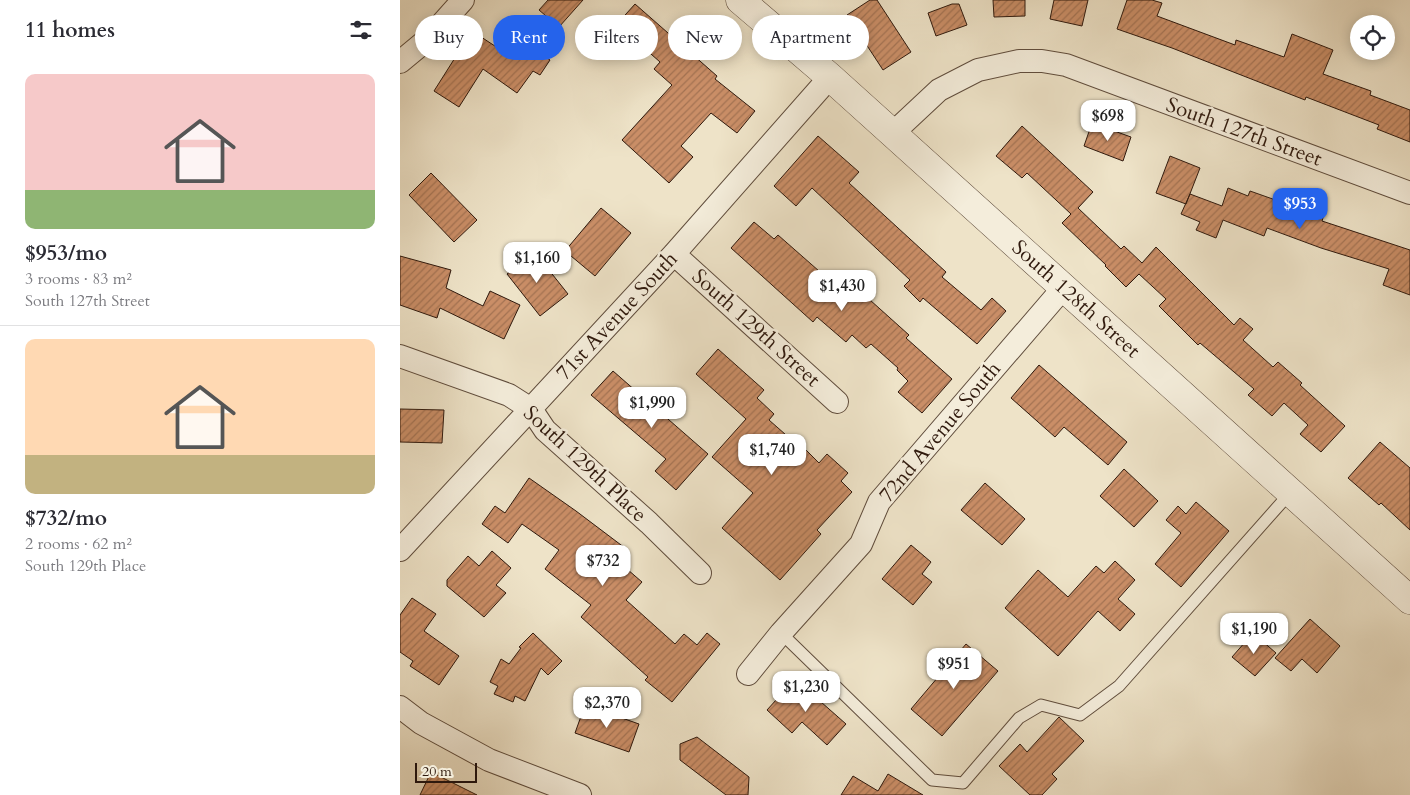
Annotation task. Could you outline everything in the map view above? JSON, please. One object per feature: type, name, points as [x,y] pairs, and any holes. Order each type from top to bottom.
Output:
[{"type":"street","points":[[400,62],[429,38],[463,0]]},
{"type":"street","name":"South 128th Street","points":[[740,0],[893,133],[1410,600]]},
{"type":"street","name":"South 127th Street","points":[[893,133],[939,90],[978,70],[1019,61],[1042,61],[1066,65],[1410,194]]},
{"type":"street","name":"71st Avenue South","points":[[400,550],[674,254],[830,77]]},
{"type":"street","name":"South 129th Street","points":[[674,254],[838,402]]},
{"type":"street","name":"72nd Avenue South","points":[[748,674],[781,633],[861,544],[879,502],[1064,287]]},
{"type":"street","name":"South 129th Place","points":[[400,356],[509,395],[531,409],[545,430],[649,523],[700,573]]},
{"type":"street","points":[[400,707],[421,723],[489,760],[580,795]]},
{"type":"lane","points":[[781,633],[932,780],[963,783],[1019,718],[1041,705],[1080,715],[1119,686],[1290,493]]},
{"type":"building","points":[[548,0],[583,0],[565,20],[565,15],[545,15],[539,10]]},
{"type":"building","points":[[870,0],[877,0],[911,52],[883,70],[869,49],[869,15],[847,15]]},
{"type":"building","points":[[993,0],[1025,0],[1025,16],[994,17]]},
{"type":"building","points":[[1054,0],[1088,0],[1082,26],[1050,19]]},
{"type":"building","points":[[1127,0],[1152,0],[1162,3],[1157,16],[1235,45],[1236,40],[1284,57],[1292,34],[1333,50],[1323,74],[1371,91],[1370,95],[1410,110],[1410,142],[1377,129],[1379,125],[1306,97],[1305,100],[1172,48],[1117,29]]},
{"type":"building","points":[[635,4],[648,15],[625,15]]},
{"type":"building","points":[[952,4],[959,4],[967,25],[936,36],[928,13]]},
{"type":"building","points":[[658,24],[668,33],[668,60],[699,60],[717,76],[715,79],[755,111],[737,133],[711,113],[681,146],[693,157],[669,183],[622,140],[672,85],[654,69],[660,62],[658,60]]},
{"type":"building","points":[[483,38],[493,45],[493,60],[550,60],[540,75],[533,71],[517,93],[483,69],[459,107],[434,91],[454,60],[483,60]]},
{"type":"building","points":[[1092,123],[1131,137],[1123,161],[1084,146]]},
{"type":"building","points":[[1022,126],[1093,192],[1078,208],[1121,249],[1124,246],[1142,263],[1156,247],[1234,325],[1240,318],[1253,329],[1243,340],[1273,367],[1278,362],[1345,426],[1321,452],[1300,434],[1308,425],[1284,403],[1272,416],[1248,395],[1254,389],[1200,343],[1198,345],[1159,306],[1166,299],[1139,274],[1126,287],[1062,223],[1071,214],[1027,173],[1022,178],[996,156]]},
{"type":"building","points":[[818,136],[859,172],[849,183],[946,272],[942,277],[981,310],[992,298],[1006,311],[977,344],[923,298],[920,302],[904,286],[910,280],[812,188],[796,206],[774,186]]},
{"type":"building","points":[[1170,156],[1200,168],[1186,204],[1156,193]]},
{"type":"building","points":[[431,173],[477,220],[454,242],[409,195]]},
{"type":"building","points":[[1228,188],[1248,196],[1250,191],[1284,203],[1288,194],[1326,208],[1322,221],[1410,250],[1410,295],[1383,285],[1389,269],[1321,248],[1267,228],[1264,236],[1223,220],[1216,238],[1196,230],[1200,222],[1181,214],[1190,194],[1222,206]]},
{"type":"building","points":[[601,208],[631,233],[595,276],[565,251]]},
{"type":"building","points":[[754,222],[774,239],[778,235],[852,300],[860,291],[909,335],[906,338],[952,379],[922,413],[898,392],[908,381],[897,370],[898,368],[871,344],[866,348],[852,335],[846,342],[817,317],[813,322],[731,248]]},
{"type":"building","points":[[531,255],[537,255],[568,294],[540,316],[507,274]]},
{"type":"building","points":[[400,256],[451,270],[446,288],[483,306],[490,291],[520,305],[504,339],[440,308],[437,318],[400,305]]},
{"type":"building","points":[[718,349],[764,390],[757,398],[774,414],[769,420],[802,449],[803,447],[819,463],[827,454],[848,473],[841,481],[852,492],[817,530],[821,534],[780,580],[722,528],[753,493],[712,457],[746,419],[696,374]]},
{"type":"building","points":[[1039,365],[1127,442],[1108,465],[1064,427],[1055,437],[1011,398]]},
{"type":"building","points":[[613,371],[708,454],[676,490],[655,471],[666,459],[591,395]]},
{"type":"building","points":[[400,409],[444,410],[442,443],[400,442]]},
{"type":"building","points":[[1380,442],[1410,468],[1410,530],[1381,503],[1379,505],[1348,478]]},
{"type":"building","points":[[1124,469],[1158,501],[1134,527],[1100,496]]},
{"type":"building","points":[[529,478],[629,551],[620,563],[642,582],[626,600],[675,644],[684,634],[697,645],[707,633],[720,644],[672,702],[645,680],[648,677],[581,617],[591,605],[545,569],[559,550],[522,524],[508,543],[482,524],[495,506],[505,513]]},
{"type":"building","points":[[985,483],[1025,519],[1002,545],[961,510]]},
{"type":"building","points":[[1196,502],[1229,531],[1181,587],[1155,564],[1181,533],[1166,520],[1178,506],[1186,514]]},
{"type":"building","points":[[911,545],[931,562],[922,574],[932,582],[913,605],[882,579]]},
{"type":"building","points":[[492,551],[511,568],[496,585],[506,593],[484,617],[447,586],[447,580],[468,556],[479,566]]},
{"type":"building","points":[[1115,561],[1135,580],[1118,599],[1135,614],[1120,631],[1098,611],[1058,656],[1005,608],[1038,570],[1068,597],[1096,566],[1104,573]]},
{"type":"building","points":[[412,598],[436,614],[424,631],[459,656],[439,685],[410,666],[413,661],[400,652],[400,615]]},
{"type":"building","points":[[1310,619],[1340,646],[1317,673],[1302,659],[1291,671],[1275,658]]},
{"type":"building","points":[[533,633],[562,661],[548,675],[541,668],[525,701],[515,696],[513,702],[494,694],[498,686],[490,682],[501,659],[509,664],[521,648],[519,647]]},
{"type":"building","points":[[1253,633],[1276,653],[1255,676],[1232,657]]},
{"type":"building","points":[[966,644],[998,671],[942,736],[911,709]]},
{"type":"building","points":[[795,679],[846,724],[827,745],[802,722],[792,733],[767,710]]},
{"type":"building","points":[[585,705],[639,724],[629,752],[575,733]]},
{"type":"building","points":[[1059,717],[1084,741],[1052,774],[1057,779],[1042,795],[1030,795],[999,766],[1020,744],[1027,752]]},
{"type":"building","points":[[697,737],[749,777],[748,795],[726,795],[680,760],[680,744]]},
{"type":"building","points":[[431,772],[477,795],[420,795]]},
{"type":"building","points":[[888,774],[923,795],[841,795],[853,776],[878,791]]}]
